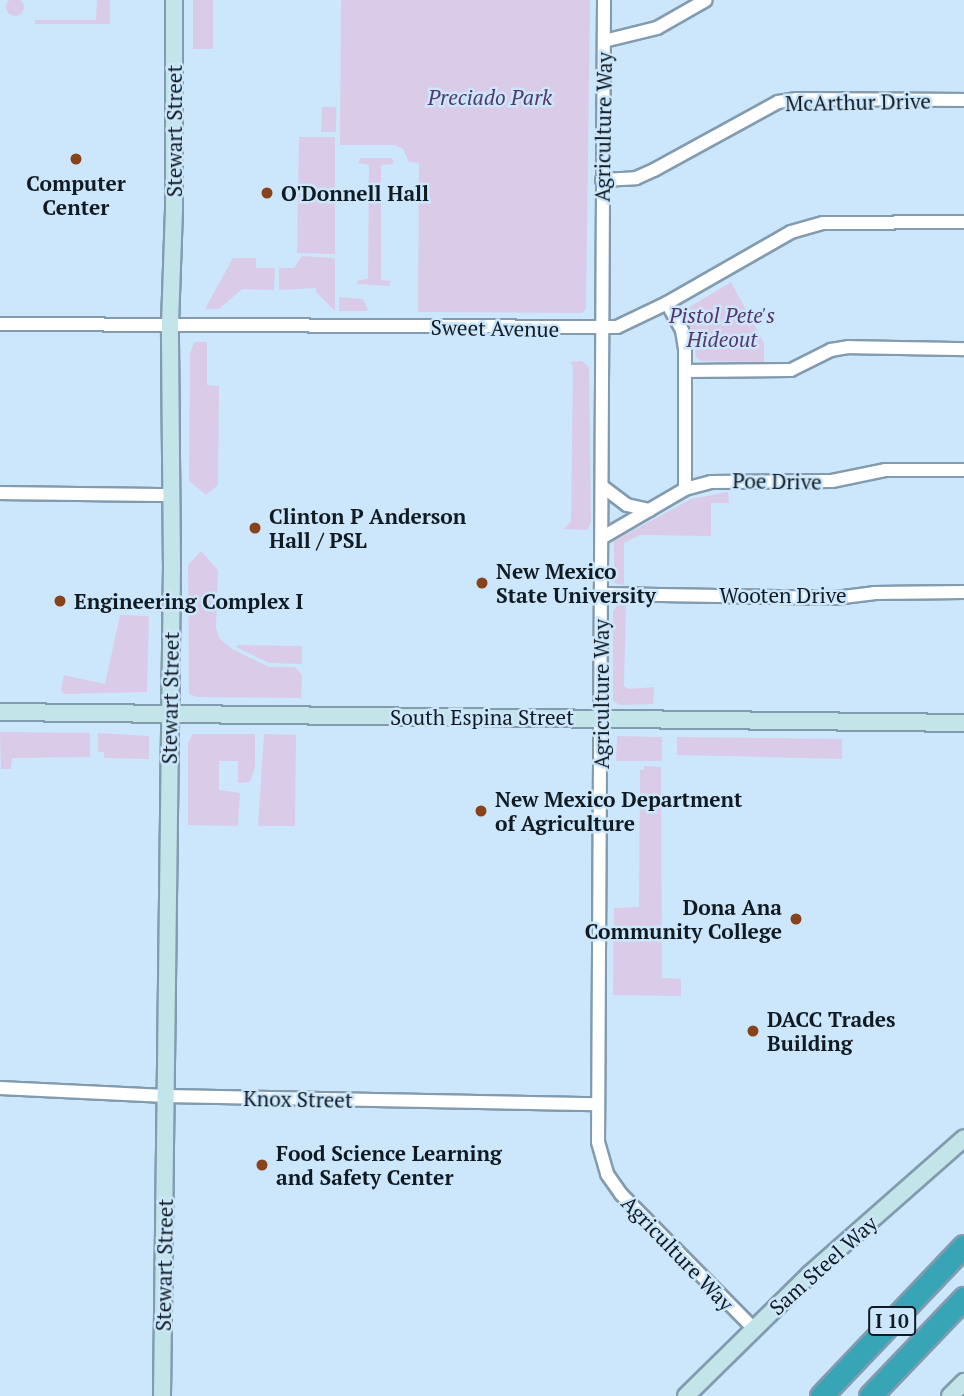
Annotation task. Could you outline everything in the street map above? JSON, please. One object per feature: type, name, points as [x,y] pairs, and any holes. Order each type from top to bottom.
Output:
[{"type":"highway","name":"I 10","points":[[821,1396],[964,1246]]},
{"type":"highway","name":"I 10","points":[[870,1396],[964,1298]]},
{"type":"street","name":"Stewart Street","points":[[162,1396],[173,495],[170,324],[174,207],[174,0]]},
{"type":"street","name":"Agriculture Way","points":[[604,0],[601,328],[603,537],[596,1104],[600,1154],[613,1184],[753,1328]]},
{"type":"street","points":[[604,41],[657,28],[706,0]]},
{"type":"street","name":"McArthur Drive","points":[[602,180],[636,178],[778,102],[797,99],[964,100]]},
{"type":"street","name":"Sweet Avenue","points":[[0,324],[617,327],[667,303],[791,232],[823,223],[964,222]]},
{"type":"street","points":[[667,303],[682,330],[685,371],[685,489]]},
{"type":"street","points":[[685,371],[791,370],[831,350],[848,347],[964,349]]},
{"type":"street","name":"Poe Drive","points":[[603,537],[685,489],[725,480],[832,481],[885,470],[964,470]]},
{"type":"street","points":[[603,486],[627,505],[649,510]]},
{"type":"street","points":[[0,494],[173,495]]},
{"type":"street","name":"Wooten Drive","points":[[602,594],[835,598],[874,593],[964,592]]},
{"type":"street","name":"South Espina Street","points":[[0,712],[964,723]]},
{"type":"street","name":"Knox Street","points":[[0,1088],[166,1096],[596,1104]]},
{"type":"street","name":"Sam Steel Way","points":[[686,1396],[753,1328],[964,1138]]},
{"type":"street","points":[[950,1396],[964,1382]]},
{"type":"green space","points":[[15,-2],[21,1],[24,7],[21,13],[15,16],[9,13],[6,7],[9,1]]},
{"type":"green space","points":[[97,0],[110,0],[110,24],[35,24],[35,20],[96,20]]},
{"type":"green space","points":[[193,0],[213,0],[213,49],[193,49]]},
{"type":"green space","name":"Preciado Park","points":[[341,0],[590,0],[586,308],[582,313],[418,312],[419,163],[409,162],[403,149],[395,145],[340,145]]},
{"type":"green space","points":[[322,107],[336,107],[336,132],[321,132]]},
{"type":"green space","points":[[299,137],[335,137],[335,254],[297,253]]},
{"type":"green space","points":[[361,158],[391,158],[394,161],[393,164],[381,165],[381,280],[391,281],[389,286],[356,284],[359,280],[368,279],[369,165],[358,163]]},
{"type":"green space","points":[[302,256],[335,258],[335,311],[316,292],[316,288],[279,290],[279,268],[294,268]]},
{"type":"green space","points":[[233,258],[256,258],[256,268],[275,268],[274,290],[242,289],[219,309],[205,309]]},
{"type":"green space","name":"Pistol Pete's Hideout","points":[[731,282],[764,343],[764,362],[701,361],[696,357],[694,339],[683,311]]},
{"type":"green space","points":[[339,297],[363,299],[368,309],[339,311]]},
{"type":"green space","points":[[194,342],[207,342],[207,385],[219,386],[218,485],[206,495],[189,481],[190,354]]},
{"type":"green space","points":[[582,361],[589,367],[591,522],[587,530],[564,529],[571,521],[573,366],[570,362]]},
{"type":"green space","points":[[728,492],[729,503],[711,503],[711,536],[640,535],[624,543],[624,585],[614,583],[614,541],[691,499]]},
{"type":"green space","points":[[201,551],[218,570],[216,628],[220,639],[232,649],[269,667],[295,667],[302,675],[301,698],[197,697],[189,694],[188,565]]},
{"type":"green space","points":[[626,604],[624,686],[629,689],[654,687],[653,704],[620,705],[613,701],[613,612],[617,605]]},
{"type":"green space","points":[[120,615],[149,616],[147,692],[64,694],[61,690],[64,675],[105,684]]},
{"type":"green space","points":[[302,646],[302,664],[269,663],[236,647]]},
{"type":"green space","points":[[0,732],[90,733],[90,757],[12,758],[11,769],[1,769]]},
{"type":"green space","points":[[98,733],[149,736],[149,759],[104,758],[104,752],[98,752]]},
{"type":"green space","points":[[193,734],[255,734],[255,767],[250,782],[238,783],[238,761],[219,761],[219,790],[240,793],[238,826],[188,825],[188,743]]},
{"type":"green space","points":[[264,734],[296,735],[295,826],[258,826]]},
{"type":"green space","points":[[617,736],[662,737],[662,761],[616,761]]},
{"type":"green space","points":[[677,737],[842,739],[842,759],[677,755]]},
{"type":"green space","points":[[644,766],[661,767],[662,978],[681,979],[681,996],[613,995],[614,908],[639,907],[640,770],[644,770]]},
{"type":"place","name":"Computer Center","points":[[76,159]]},
{"type":"place","name":"O'Donnell Hall","points":[[267,193]]},
{"type":"place","name":"Clinton P Anderson Hall / PSL","points":[[255,528]]},
{"type":"place","name":"New Mexico State University","points":[[482,583]]},
{"type":"place","name":"Engineering Complex I","points":[[60,601]]},
{"type":"place","name":"New Mexico Department of Agriculture","points":[[481,811]]},
{"type":"place","name":"Dona Ana Community College","points":[[796,919]]},
{"type":"place","name":"DACC Trades Building","points":[[753,1031]]},
{"type":"place","name":"Food Science Learning and Safety Center","points":[[262,1165]]}]
